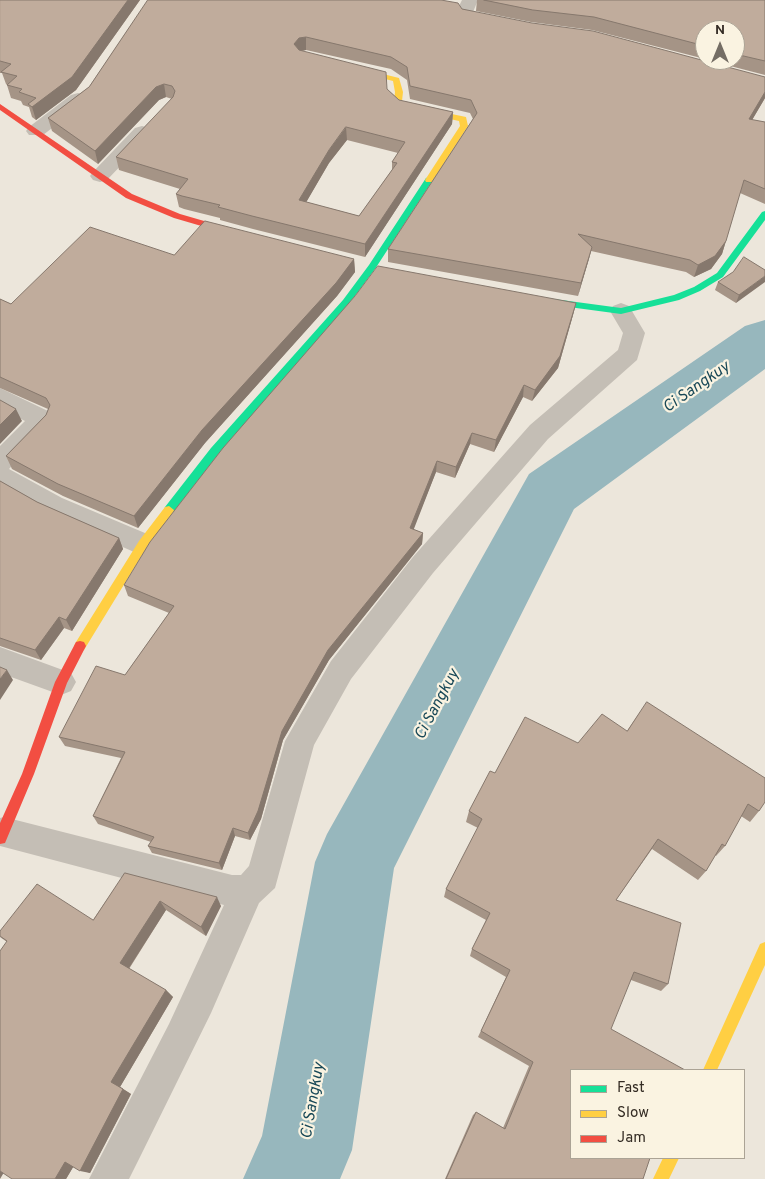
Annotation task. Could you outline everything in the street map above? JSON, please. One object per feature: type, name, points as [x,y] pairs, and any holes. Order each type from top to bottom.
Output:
[{"type":"street","points":[[445,8],[466,8],[469,17],[517,26]]},
{"type":"street","points":[[247,891],[232,890],[2,835],[72,658],[143,544],[209,457],[346,302],[372,267],[464,126],[463,119],[407,107],[398,102],[399,92],[396,80],[384,75],[341,65]]},
{"type":"street","points":[[36,131],[84,95],[89,87]]},
{"type":"street","points":[[0,106],[129,196],[177,216],[249,237]]},
{"type":"street","points":[[100,176],[152,120]]},
{"type":"street","points":[[527,298],[622,312],[676,298],[710,282],[720,275],[736,256],[765,214]]},
{"type":"street","points":[[108,1179],[149,1104],[210,979],[247,891],[263,876],[300,741],[341,670],[423,565],[539,432],[629,354],[634,333],[622,312]]},
{"type":"street","points":[[0,397],[40,418],[40,420],[0,462]]},
{"type":"street","points":[[0,476],[53,505],[143,544]]},
{"type":"street","points":[[0,660],[61,682]]},
{"type":"street","points":[[710,1069],[765,949]]},
{"type":"street","points":[[661,1179],[671,1159]]},
{"type":"building","points":[[0,0],[128,0],[72,77],[32,107],[28,104],[36,98],[19,92],[22,89],[7,85],[17,76],[1,72],[11,64],[0,61]]},
{"type":"building","points":[[148,0],[441,0],[458,3],[462,9],[532,23],[593,31],[695,58],[695,70],[739,70],[765,77],[765,92],[749,119],[765,122],[765,189],[744,180],[726,241],[715,256],[698,265],[690,260],[578,234],[592,247],[581,283],[388,249],[477,113],[471,100],[410,86],[407,67],[391,57],[306,37],[299,38],[294,44],[299,50],[386,72],[387,89],[399,100],[453,112],[365,244],[252,216],[218,207],[220,205],[176,194],[188,179],[116,157],[173,97],[175,91],[172,86],[164,84],[156,87],[95,151],[48,118],[89,87]],"holes":[[[346,127],[405,142],[392,162],[397,163],[359,216],[299,200],[329,150]]]},
{"type":"building","points":[[484,0],[765,0],[765,61],[745,56],[745,20],[695,20],[695,43],[594,17],[533,10]]},
{"type":"building","points":[[205,221],[354,259],[336,283],[202,430],[134,516],[58,484],[6,456],[46,415],[50,405],[46,398],[0,377],[0,299],[11,304],[90,227],[174,255]]},
{"type":"building","points":[[744,257],[765,270],[765,276],[739,295],[718,282],[733,272]]},
{"type":"building","points":[[378,266],[576,303],[560,356],[535,390],[524,385],[496,440],[472,433],[456,467],[437,461],[410,528],[423,533],[328,650],[282,731],[258,811],[248,833],[233,828],[219,863],[148,846],[154,837],[93,816],[125,752],[59,737],[96,666],[125,675],[174,606],[124,585],[150,542],[223,448],[355,296]]},
{"type":"building","points":[[0,400],[16,409],[0,425]]},
{"type":"building","points":[[0,481],[37,502],[119,538],[66,620],[59,617],[35,650],[0,638]]},
{"type":"building","points":[[0,667],[7,670],[0,679]]},
{"type":"building","points":[[647,702],[765,778],[765,802],[759,811],[748,804],[725,846],[722,844],[706,871],[658,839],[616,900],[681,923],[668,984],[634,972],[611,1029],[683,1069],[570,1069],[570,1159],[650,1159],[643,1179],[446,1179],[476,1112],[505,1129],[533,1062],[481,1031],[510,970],[472,949],[490,913],[446,889],[482,819],[469,811],[490,771],[495,773],[525,717],[578,743],[602,714],[627,731]]},
{"type":"building","points":[[125,873],[217,897],[201,927],[160,901],[120,963],[166,990],[111,1082],[123,1089],[80,1171],[65,1162],[55,1179],[12,1179],[0,1171],[0,951],[7,941],[0,936],[0,931],[37,884],[93,920]]},
{"type":"waterway","name":"Ci Sangkuy","points":[[290,1179],[306,1150],[355,862],[551,492],[765,340]]},
{"type":"traffic: fast","points":[[169,510],[215,451],[346,302],[372,267],[429,180]]},
{"type":"traffic: fast","points":[[539,300],[621,311],[676,298],[697,289],[720,275],[765,214]]},
{"type":"traffic: slow","points":[[350,67],[396,80],[399,92],[398,102],[407,107],[463,119],[464,126],[429,180]]},
{"type":"traffic: slow","points":[[80,646],[143,544],[169,510]]},
{"type":"traffic: slow","points":[[710,1069],[765,949]]},
{"type":"traffic: slow","points":[[661,1179],[671,1159]]},
{"type":"traffic: jam","points":[[0,106],[129,196],[177,216],[239,234]]},
{"type":"traffic: jam","points":[[0,838],[28,774],[61,682],[80,646]]}]
